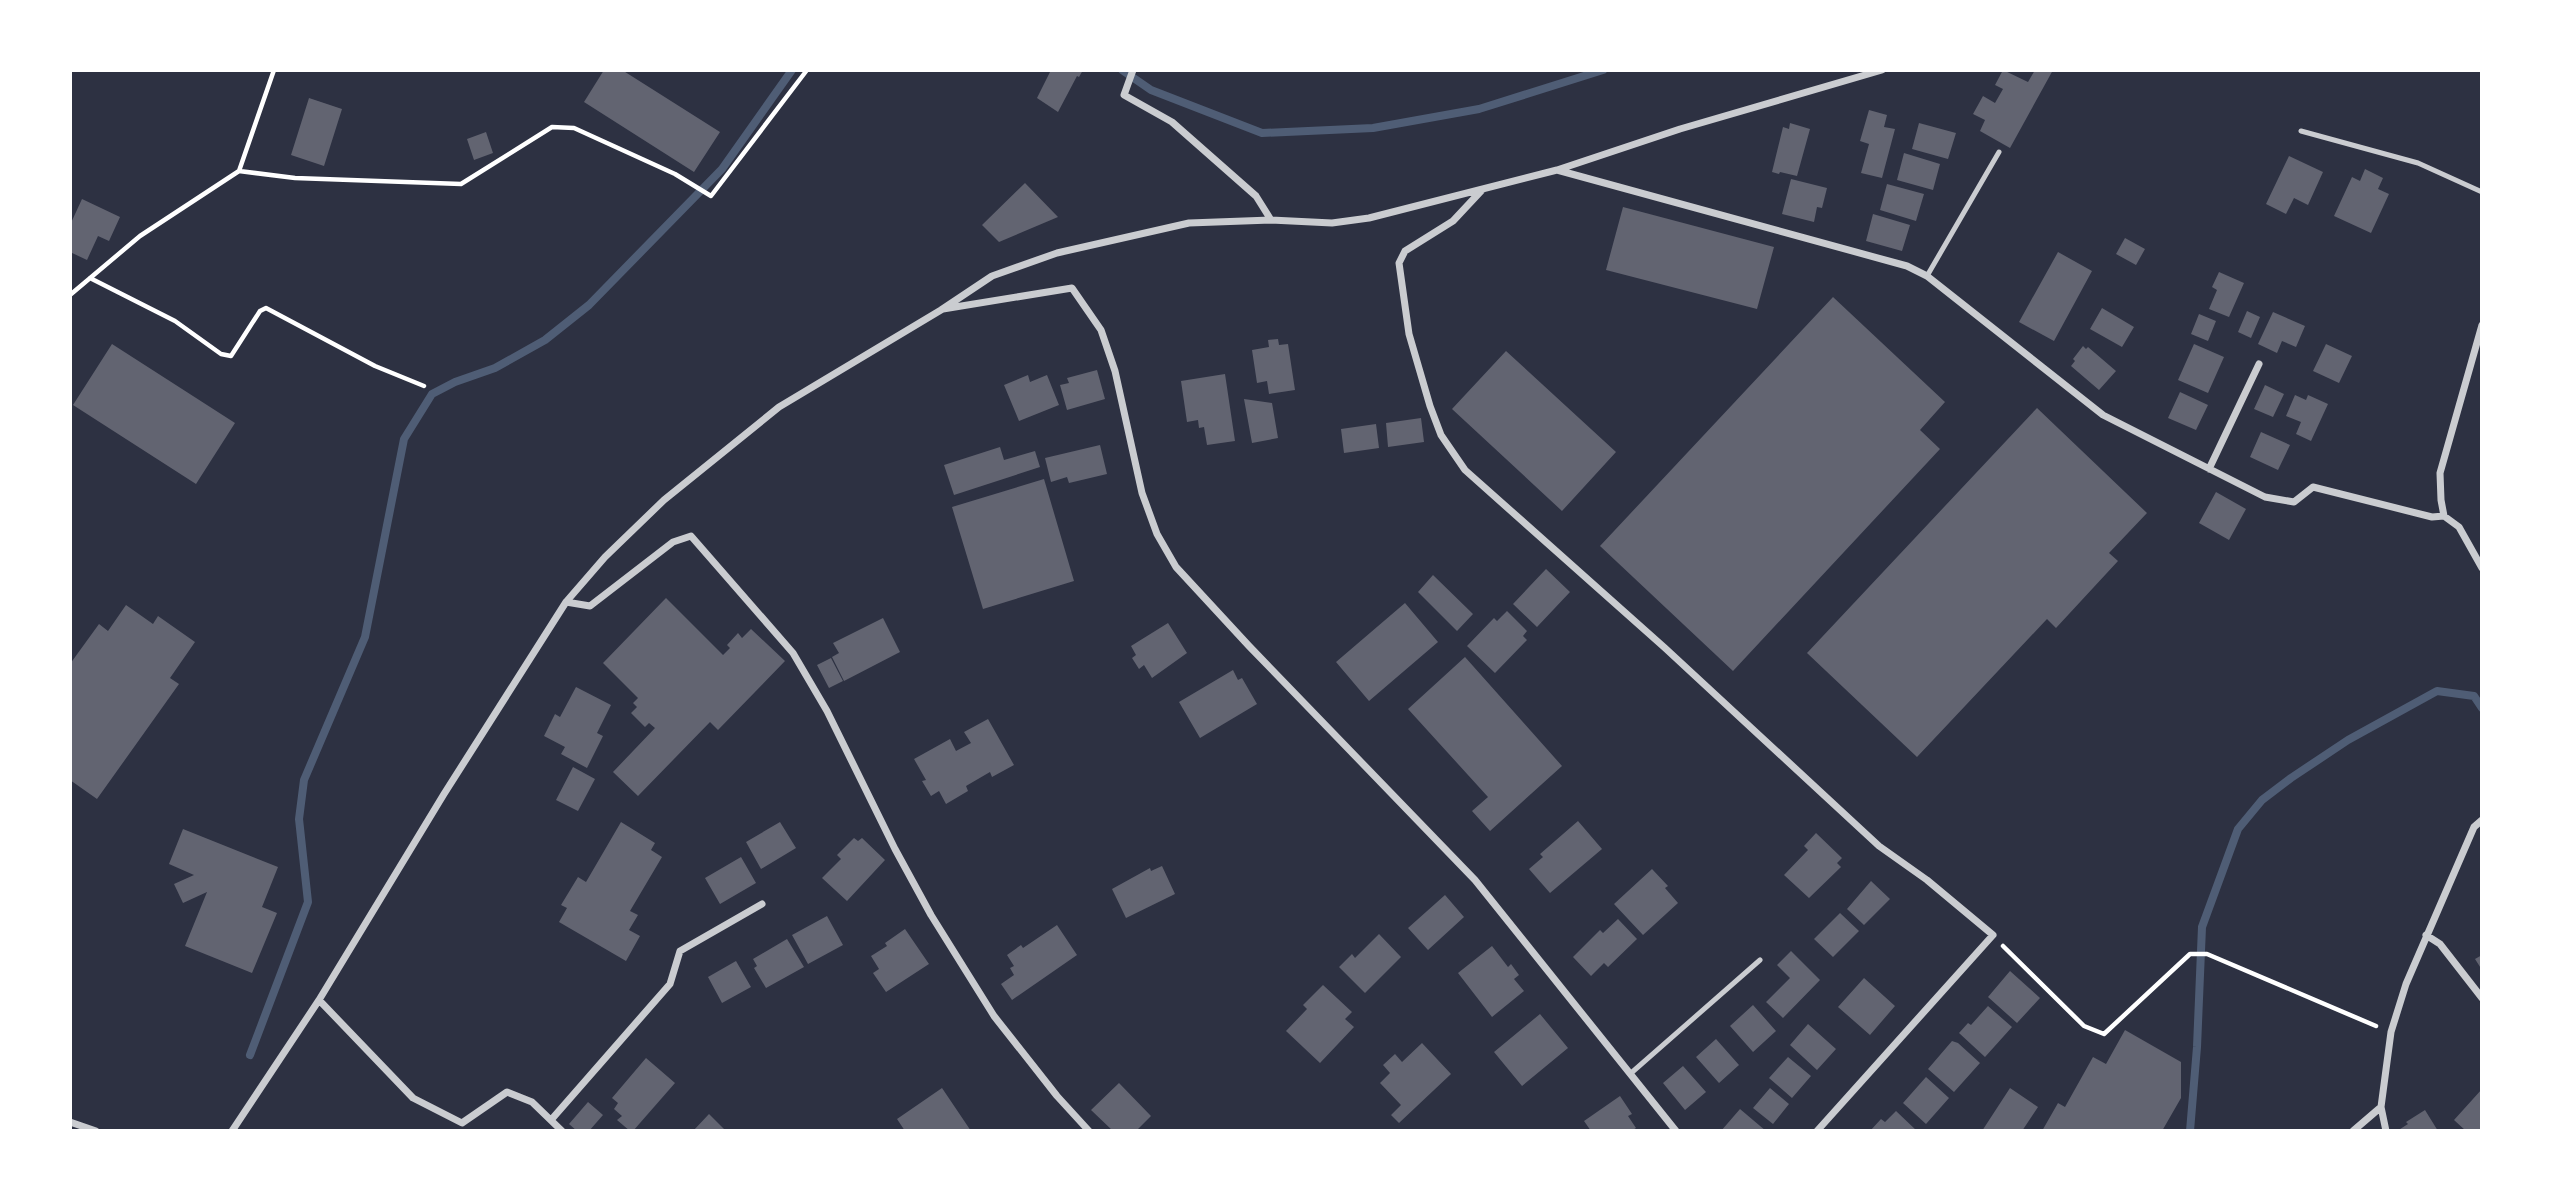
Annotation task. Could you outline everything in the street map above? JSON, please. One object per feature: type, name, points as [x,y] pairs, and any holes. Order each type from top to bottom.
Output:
[{"type":"street","points":[[1133,70],[1124,95],[1172,122],[1256,196],[1271,220]]},
{"type":"street","points":[[232,1131],[319,1000],[444,794],[566,602],[605,556],[664,500],[779,407],[941,310],[992,276],[1057,253],[1189,223],[1271,220],[1332,223],[1369,218],[1557,170],[1681,129],[1882,70]]},
{"type":"street","points":[[1557,170],[1907,266],[1927,276],[2103,415],[2265,497],[2294,502],[2314,487],[2432,517],[2444,516],[2459,527],[2482,568]]},
{"type":"street","points":[[1483,189],[1453,221],[1405,251],[1399,263],[1409,334],[1441,435],[1465,470],[1665,648],[1879,846],[1927,880],[1993,935],[1817,1131]]},
{"type":"street","points":[[941,310],[1072,288],[1101,330],[1115,371],[1142,493],[1157,534],[1176,567],[1475,880],[1676,1131]]},
{"type":"street","points":[[2444,516],[2440,474],[2482,325]]},
{"type":"street","points":[[2209,469],[2259,365]]},
{"type":"street","points":[[566,602],[590,606],[673,542],[691,536],[793,653],[827,712],[895,849],[952,949],[994,1016],[1057,1096],[1089,1131]]},
{"type":"street","points":[[2385,1131],[2381,1107],[2391,1032],[2406,984],[2426,935],[2474,827],[2482,820]]},
{"type":"street","points":[[551,1120],[670,984],[680,951],[762,904]]},
{"type":"street","points":[[2426,935],[2440,944],[2482,998]]},
{"type":"street","points":[[319,1000],[413,1098],[437,1111],[461,1123],[507,1092],[532,1102],[562,1131]]},
{"type":"street","points":[[2353,1131],[2381,1107]]},
{"type":"street","points":[[70,1122],[96,1131]]},
{"type":"lane","points":[[2301,131],[2418,163],[2482,192]]},
{"type":"lane","points":[[1927,276],[1999,152]]},
{"type":"lane","points":[[1630,1074],[1760,960]]},
{"type":"path","points":[[70,295],[140,236],[239,172],[274,70]]},
{"type":"path","points":[[239,172],[295,178],[461,184],[552,127],[574,128],[675,174],[711,196],[807,70]]},
{"type":"path","points":[[90,278],[175,321],[221,354],[231,356],[260,311],[266,309],[375,366],[424,386]]},
{"type":"path","points":[[1993,935],[2084,1026],[2104,1034],[2190,954],[2207,954],[2391,1032]]},
{"type":"building","points":[[604,70],[622,70],[720,132],[694,172],[584,102]]},
{"type":"building","points":[[1051,70],[1083,70],[1058,112],[1037,98]]},
{"type":"building","points":[[2003,70],[2028,82],[2035,70],[2053,70],[2010,148],[1980,131],[1985,120],[1973,114],[1983,96],[1995,103],[2003,89],[1995,85]]},
{"type":"building","points":[[309,98],[342,109],[324,166],[291,155]]},
{"type":"building","points":[[1869,110],[1887,115],[1884,127],[1895,129],[1882,178],[1861,173],[1869,144],[1860,141]]},
{"type":"building","points":[[1790,123],[1810,129],[1797,176],[1772,172],[1783,127],[1789,129]]},
{"type":"building","points":[[1919,123],[1956,133],[1948,159],[1912,149]]},
{"type":"building","points":[[486,132],[493,153],[474,160],[467,139]]},
{"type":"building","points":[[1904,153],[1940,164],[1933,190],[1897,180]]},
{"type":"building","points":[[2289,156],[2323,172],[2308,205],[2294,198],[2286,214],[2266,204]]},
{"type":"building","points":[[2365,169],[2383,178],[2378,189],[2389,194],[2371,233],[2334,216],[2352,177],[2360,181]]},
{"type":"building","points":[[1791,179],[1827,188],[1822,208],[1817,207],[1814,222],[1782,214]]},
{"type":"building","points":[[1025,183],[1058,217],[999,242],[982,225]]},
{"type":"building","points":[[1887,184],[1924,194],[1916,221],[1880,210]]},
{"type":"building","points":[[82,199],[120,217],[109,241],[98,236],[87,260],[70,252],[70,225]]},
{"type":"building","points":[[1623,207],[1774,247],[1757,309],[1606,270]]},
{"type":"building","points":[[1873,214],[1910,225],[1902,251],[1866,241]]},
{"type":"building","points":[[2125,238],[2145,249],[2136,265],[2116,254]]},
{"type":"building","points":[[2058,252],[2092,271],[2054,341],[2019,322]]},
{"type":"building","points":[[2219,272],[2244,283],[2229,317],[2209,309],[2217,290],[2212,287]]},
{"type":"building","points":[[1833,297],[1945,402],[1920,430],[1940,449],[1733,671],[1600,546]]},
{"type":"building","points":[[2102,308],[2134,327],[2122,347],[2090,329]]},
{"type":"building","points":[[2247,311],[2260,317],[2251,338],[2238,332]]},
{"type":"building","points":[[2273,312],[2305,326],[2296,347],[2282,341],[2277,353],[2258,344]]},
{"type":"building","points":[[2199,314],[2216,321],[2208,341],[2191,334]]},
{"type":"building","points":[[1278,339],[1279,345],[1288,344],[1295,390],[1269,394],[1267,381],[1257,383],[1252,350],[1269,347],[1268,340]]},
{"type":"building","points":[[112,344],[235,423],[196,484],[73,405]]},
{"type":"building","points":[[2194,344],[2224,357],[2208,393],[2178,380]]},
{"type":"building","points":[[2326,344],[2352,356],[2339,383],[2313,371]]},
{"type":"building","points":[[2083,346],[2086,349],[2088,347],[2116,371],[2099,390],[2071,366]]},
{"type":"building","points":[[1506,351],[1616,452],[1562,511],[1452,409]]},
{"type":"building","points":[[1097,370],[1105,399],[1067,410],[1060,385],[1069,383],[1067,378]]},
{"type":"building","points":[[1225,374],[1235,441],[1207,445],[1204,427],[1199,428],[1198,420],[1187,422],[1181,381]]},
{"type":"building","points":[[1028,375],[1030,382],[1047,375],[1059,405],[1019,421],[1004,385]]},
{"type":"building","points":[[2265,385],[2284,394],[2273,417],[2254,409]]},
{"type":"building","points":[[2180,392],[2208,405],[2196,430],[2168,418]]},
{"type":"building","points":[[2295,395],[2306,400],[2308,395],[2328,404],[2311,441],[2296,434],[2301,422],[2286,416]]},
{"type":"building","points":[[1244,399],[1272,403],[1278,438],[1252,443]]},
{"type":"building","points":[[2037,408],[2147,513],[2109,553],[2118,561],[2056,628],[2047,619],[1917,757],[1807,653]]},
{"type":"building","points":[[1421,418],[1424,442],[1388,447],[1386,423]]},
{"type":"building","points":[[1376,424],[1379,448],[1344,453],[1341,429]]},
{"type":"building","points":[[2261,432],[2290,445],[2278,470],[2250,457]]},
{"type":"building","points":[[1100,445],[1107,474],[1069,483],[1067,477],[1051,482],[1045,458]]},
{"type":"building","points":[[1000,447],[1004,460],[1035,451],[1040,467],[954,495],[944,465]]},
{"type":"building","points":[[1044,479],[1074,581],[983,609],[952,507]]},
{"type":"building","points":[[2216,492],[2246,509],[2229,540],[2199,523]]},
{"type":"building","points":[[1546,569],[1570,592],[1537,627],[1513,604]]},
{"type":"building","points":[[1433,575],[1473,614],[1457,631],[1418,592]]},
{"type":"building","points":[[666,598],[723,655],[730,648],[727,645],[738,633],[742,638],[751,629],[785,661],[718,730],[710,722],[638,796],[613,772],[655,728],[649,723],[645,727],[631,713],[637,707],[633,703],[638,698],[603,663]]},
{"type":"building","points":[[1405,603],[1438,642],[1369,701],[1336,662]]},
{"type":"building","points":[[126,605],[153,624],[158,616],[195,642],[170,678],[179,684],[97,799],[70,780],[70,664],[99,624],[108,631]]},
{"type":"building","points":[[1507,611],[1527,631],[1523,636],[1527,640],[1495,673],[1467,646],[1494,618],[1497,621]]},
{"type":"building","points":[[883,618],[900,652],[844,681],[832,657],[839,653],[833,643]]},
{"type":"building","points":[[1168,623],[1187,653],[1152,678],[1144,665],[1139,669],[1132,658],[1136,655],[1131,646]]},
{"type":"building","points":[[1465,657],[1562,766],[1490,831],[1472,811],[1488,797],[1408,709]]},
{"type":"building","points":[[831,658],[843,681],[829,688],[817,665]]},
{"type":"building","points":[[1233,670],[1238,680],[1242,678],[1257,704],[1200,738],[1179,702]]},
{"type":"building","points":[[576,687],[611,705],[597,733],[603,736],[587,768],[561,754],[565,747],[544,736],[555,714],[560,717]]},
{"type":"building","points":[[988,719],[1014,765],[992,777],[990,772],[966,786],[968,791],[946,804],[939,791],[931,796],[922,781],[926,780],[914,759],[950,739],[956,751],[971,743],[964,732]]},
{"type":"building","points":[[573,767],[595,779],[578,811],[556,800]]},
{"type":"building","points":[[1578,821],[1602,849],[1550,893],[1529,869],[1543,857],[1540,854]]},
{"type":"building","points":[[621,822],[655,843],[651,850],[662,857],[630,911],[638,915],[629,930],[640,936],[626,961],[559,922],[567,908],[561,905],[578,877],[586,882]]},
{"type":"building","points":[[780,822],[796,848],[761,869],[746,842]]},
{"type":"building","points":[[183,829],[278,867],[262,907],[277,913],[252,973],[185,946],[207,892],[183,903],[174,884],[194,875],[169,864]]},
{"type":"building","points":[[1816,833],[1842,858],[1837,863],[1841,867],[1809,898],[1784,875],[1808,850],[1804,846]]},
{"type":"building","points":[[854,838],[858,841],[862,838],[885,860],[847,901],[822,878],[841,859],[837,855]]},
{"type":"building","points":[[741,857],[756,883],[720,904],[705,878]]},
{"type":"building","points":[[1162,866],[1175,894],[1126,918],[1112,889],[1150,868],[1151,871]]},
{"type":"building","points":[[1652,869],[1668,886],[1665,888],[1678,903],[1643,935],[1614,904]]},
{"type":"building","points":[[1871,881],[1890,899],[1864,925],[1847,909]]},
{"type":"building","points":[[1445,895],[1464,917],[1428,950],[1408,928]]},
{"type":"building","points":[[1840,913],[1859,931],[1833,957],[1814,939]]},
{"type":"building","points":[[827,916],[843,945],[808,964],[792,935]]},
{"type":"building","points":[[1618,919],[1637,939],[1608,967],[1604,963],[1591,976],[1573,957],[1600,930],[1603,933]]},
{"type":"building","points":[[1057,925],[1077,955],[1012,1000],[1001,984],[1014,975],[1010,968],[1014,966],[1007,955],[1021,945],[1023,948]]},
{"type":"building","points":[[905,929],[929,964],[886,992],[873,973],[879,969],[871,956],[887,946],[885,943]]},
{"type":"building","points":[[1379,934],[1401,957],[1365,993],[1339,967],[1352,954],[1355,958]]},
{"type":"building","points":[[787,939],[804,967],[766,988],[754,968],[757,966],[753,959]]},
{"type":"building","points":[[1492,946],[1508,967],[1511,964],[1519,975],[1514,979],[1524,991],[1492,1017],[1458,973]]},
{"type":"building","points":[[1791,951],[1820,980],[1783,1018],[1766,1002],[1790,978],[1777,965]]},
{"type":"building","points":[[2482,955],[2482,970],[2475,959]]},
{"type":"building","points":[[736,961],[751,987],[722,1003],[708,977]]},
{"type":"building","points":[[2010,971],[2040,998],[2017,1023],[1988,997]]},
{"type":"building","points":[[1864,978],[1895,1006],[1870,1035],[1838,1007]]},
{"type":"building","points":[[1323,985],[1352,1012],[1345,1019],[1354,1027],[1320,1063],[1286,1031],[1307,1009],[1303,1005]]},
{"type":"building","points":[[1753,1005],[1776,1031],[1753,1052],[1730,1026]]},
{"type":"building","points":[[1988,1006],[2012,1027],[1985,1057],[1959,1033],[1968,1023],[1971,1025]]},
{"type":"building","points":[[1540,1014],[1568,1048],[1522,1086],[1494,1052]]},
{"type":"building","points":[[1808,1024],[1836,1049],[1817,1070],[1790,1045]]},
{"type":"building","points":[[2125,1030],[2181,1062],[2181,1098],[2162,1131],[2042,1131],[2058,1103],[2065,1107],[2093,1057],[2106,1064]]},
{"type":"building","points":[[1716,1039],[1739,1065],[1719,1083],[1696,1057]]},
{"type":"building","points":[[1952,1041],[1958,1043],[1980,1063],[1954,1092],[1928,1069]]},
{"type":"building","points":[[1422,1043],[1451,1074],[1399,1123],[1391,1115],[1401,1105],[1380,1083],[1390,1073],[1383,1065],[1395,1054],[1402,1062]]},
{"type":"building","points":[[1788,1057],[1811,1076],[1792,1098],[1769,1078]]},
{"type":"building","points":[[646,1058],[675,1083],[633,1131],[630,1131],[617,1120],[622,1116],[614,1109],[618,1103],[612,1098]]},
{"type":"building","points":[[1683,1066],[1706,1092],[1685,1110],[1663,1083]]},
{"type":"building","points":[[1926,1077],[1949,1098],[1926,1124],[1903,1103]]},
{"type":"building","points":[[1119,1083],[1151,1116],[1136,1131],[1113,1131],[1091,1110]]},
{"type":"building","points":[[942,1088],[971,1131],[905,1131],[897,1119]]},
{"type":"building","points":[[1770,1088],[1789,1104],[1773,1124],[1753,1108]]},
{"type":"building","points":[[2010,1088],[2038,1107],[2022,1131],[1982,1131]]},
{"type":"building","points":[[2482,1089],[2482,1131],[2466,1131],[2454,1120]]},
{"type":"building","points":[[1620,1096],[1632,1114],[1628,1116],[1636,1128],[1631,1131],[1591,1131],[1584,1121]]},
{"type":"building","points":[[588,1102],[603,1115],[589,1131],[577,1131],[569,1124]]},
{"type":"building","points":[[1740,1109],[1766,1131],[1721,1131]]},
{"type":"building","points":[[2425,1110],[2438,1131],[2397,1131],[2408,1124],[2406,1122]]},
{"type":"building","points":[[1896,1111],[1917,1131],[1870,1131],[1881,1119],[1885,1122]]},
{"type":"building","points":[[709,1114],[726,1131],[693,1131]]},
{"type":"waterway","points":[[250,1055],[308,902],[299,819],[304,780],[365,637],[404,439],[432,394],[455,382],[495,368],[545,340],[589,305],[722,169],[792,70]]},
{"type":"waterway","points":[[1122,70],[1151,90],[1262,133],[1373,128],[1479,109],[1603,70]]},
{"type":"waterway","points":[[2190,1131],[2202,927],[2238,829],[2262,800],[2291,778],[2348,740],[2437,691],[2474,696],[2482,708]]}]
